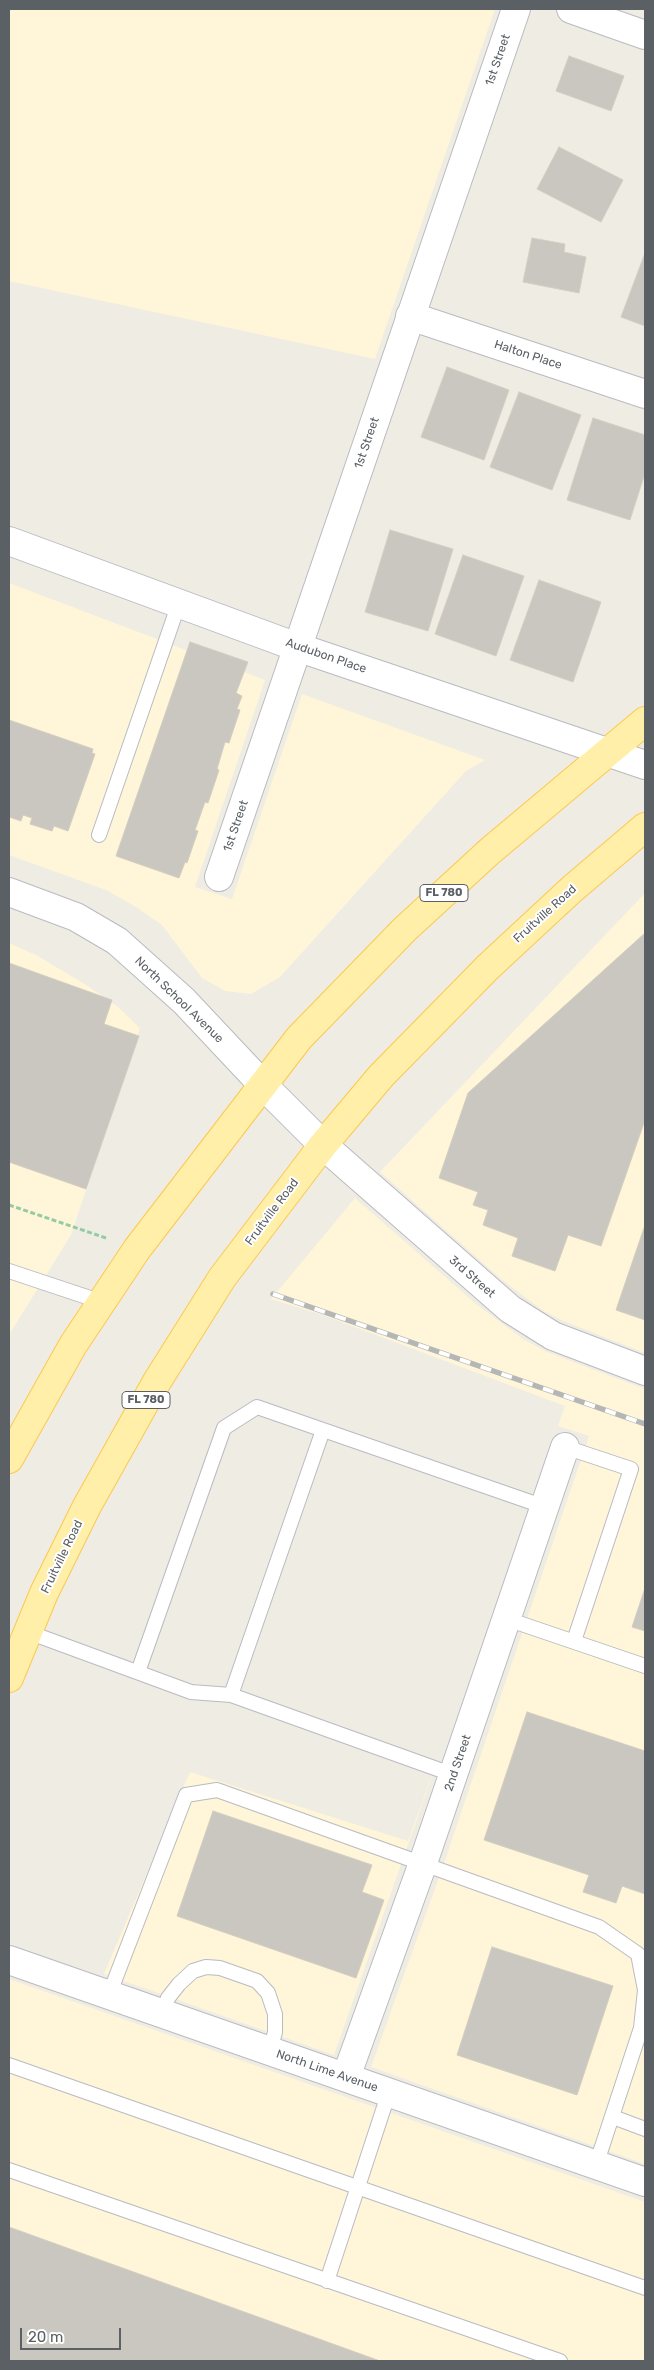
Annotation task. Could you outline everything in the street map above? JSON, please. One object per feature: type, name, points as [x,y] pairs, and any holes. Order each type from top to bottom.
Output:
[{"type":"main road","name":"FL 780","points":[[9,1459],[73,1345],[137,1249],[299,1038],[405,929],[490,851],[645,721]]},
{"type":"main road","name":"Fruitville Road","points":[[9,1678],[28,1632],[87,1506],[156,1383],[222,1278],[323,1145],[381,1076],[488,967],[572,889],[645,827]]},
{"type":"street","name":"1st Street","points":[[219,877],[516,9]]},
{"type":"street","points":[[571,9],[645,35]]},
{"type":"street","name":"Halton Place","points":[[410,316],[645,394]]},
{"type":"street","name":"Audubon Place","points":[[9,541],[297,647],[645,765]]},
{"type":"street","name":"North School Avenue","points":[[9,892],[76,917],[117,941],[184,1001],[262,1084],[323,1145]]},
{"type":"street","name":"3rd Street","points":[[323,1145],[510,1309],[553,1336],[645,1371]]},
{"type":"street","name":"2nd Street","points":[[346,2078],[454,1775],[565,1446]]},
{"type":"street","name":"North Lime Avenue","points":[[9,1960],[645,2182]]},
{"type":"lane","points":[[99,835],[179,603]]},
{"type":"lane","points":[[9,1271],[102,1302]]},
{"type":"lane","points":[[138,1672],[224,1428],[257,1407],[545,1507]]},
{"type":"lane","points":[[231,1695],[323,1430]]},
{"type":"lane","points":[[565,1446],[631,1469],[574,1641]]},
{"type":"lane","points":[[507,1619],[645,1666]]},
{"type":"lane","points":[[28,1632],[191,1692],[231,1695],[454,1775]]},
{"type":"lane","points":[[109,1995],[186,1795],[217,1790],[599,1927],[642,1951],[645,1990],[641,2028],[596,2166]]},
{"type":"lane","points":[[162,2013],[168,1998],[193,1971],[206,1967],[229,1971],[257,1981],[268,1993],[275,2014],[275,2032],[270,2051]]},
{"type":"lane","points":[[9,2065],[645,2288]]},
{"type":"lane","points":[[327,2281],[389,2092]]},
{"type":"lane","points":[[613,2116],[645,2128]]},
{"type":"lane","points":[[9,2170],[560,2361]]},
{"type":"path","points":[[9,1205],[137,1249]]},
{"type":"shaded area","points":[[9,9],[495,9],[375,359],[9,281]]},
{"type":"shaded area","points":[[9,583],[265,680],[195,887],[232,899],[302,694],[485,760],[466,771],[280,977],[251,994],[225,991],[202,978],[162,925],[136,907],[106,890],[9,855]]},
{"type":"shaded area","points":[[645,893],[645,1353],[561,1320],[542,1310],[501,1279],[380,1172]]},
{"type":"shaded area","points":[[9,943],[36,955],[88,986],[118,1007],[140,1028],[71,1235],[9,1335]]},
{"type":"shaded area","points":[[355,1198],[476,1304],[523,1339],[547,1352],[645,1389],[645,2164],[371,2067],[442,1869],[589,1436],[558,1426],[565,1406],[323,1315],[271,1299]]},
{"type":"shaded area","points":[[442,1748],[334,2055],[104,1974],[190,1772],[408,1841]]},
{"type":"shaded area","points":[[9,1979],[645,2202],[645,2361],[9,2361]]},
{"type":"building","points":[[569,56],[624,76],[611,111],[556,91]]},
{"type":"building","points":[[559,147],[623,180],[601,222],[537,189]]},
{"type":"building","points":[[532,238],[565,244],[564,252],[586,257],[579,293],[523,282]]},
{"type":"building","points":[[645,253],[645,326],[621,317]]},
{"type":"building","points":[[447,367],[509,390],[484,460],[421,437]]},
{"type":"building","points":[[519,392],[581,415],[552,490],[490,467]]},
{"type":"building","points":[[593,418],[645,435],[645,473],[630,520],[567,500]]},
{"type":"building","points":[[390,530],[453,549],[428,631],[365,612]]},
{"type":"building","points":[[463,555],[524,576],[496,656],[435,634]]},
{"type":"building","points":[[539,580],[601,602],[573,682],[510,660]]},
{"type":"building","points":[[190,642],[248,662],[236,693],[242,696],[237,709],[240,710],[229,743],[225,742],[217,769],[219,770],[208,803],[205,802],[195,830],[198,831],[187,863],[185,862],[179,878],[116,856]]},
{"type":"building","points":[[9,720],[93,749],[92,753],[95,754],[68,831],[54,826],[52,831],[30,824],[32,818],[23,815],[21,821],[9,817]]},
{"type":"building","points":[[645,933],[645,1120],[601,1246],[568,1235],[555,1271],[512,1256],[518,1238],[483,1225],[488,1210],[473,1205],[478,1192],[439,1178],[468,1093]]},
{"type":"building","points":[[9,963],[112,1000],[104,1024],[139,1036],[86,1189],[9,1162]]},
{"type":"building","points":[[645,1225],[645,1320],[616,1310]]},
{"type":"building","points":[[645,1588],[645,1631],[632,1627]]},
{"type":"building","points":[[527,1712],[645,1751],[645,1894],[622,1886],[616,1903],[583,1892],[589,1875],[484,1840]]},
{"type":"building","points":[[213,1811],[372,1865],[362,1892],[384,1900],[356,1978],[177,1916]]},
{"type":"building","points":[[492,1947],[613,1986],[577,2095],[457,2055]]},
{"type":"building","points":[[9,2227],[380,2361],[9,2361]]},
{"type":"railway","points":[[273,1294],[645,1424]]}]
